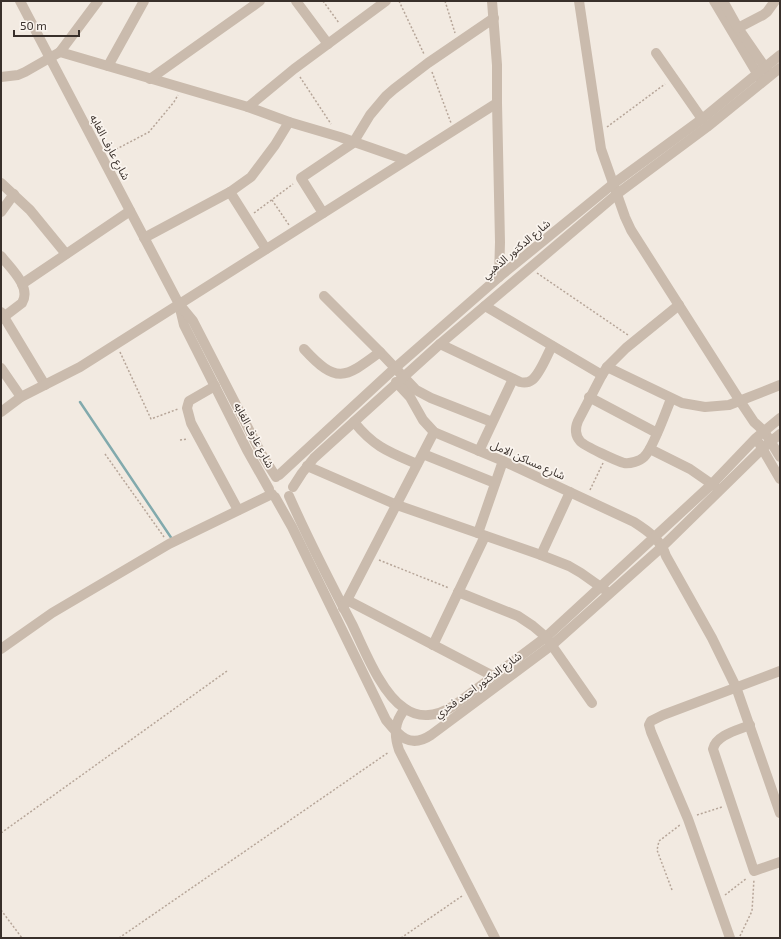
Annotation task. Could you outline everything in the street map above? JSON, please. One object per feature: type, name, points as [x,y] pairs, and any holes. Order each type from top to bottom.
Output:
[{"type":"street","name":"شارع عارف الغابه","points":[[20,1],[179,304],[193,321],[262,455],[277,476]]},
{"type":"street","points":[[1,78],[18,75],[50,59],[60,52],[98,1]]},
{"type":"street","points":[[108,66],[144,1]]},
{"type":"street","points":[[150,79],[260,1]]},
{"type":"street","points":[[296,1],[328,44]]},
{"type":"street","points":[[248,107],[294,69],[386,1]]},
{"type":"street","points":[[492,1],[497,65],[500,242],[499,277]]},
{"type":"street","points":[[579,1],[598,133],[604,161],[625,217],[631,230],[754,422],[766,445],[780,479]]},
{"type":"street","points":[[714,1],[764,75]]},
{"type":"street","points":[[723,1],[764,75]]},
{"type":"street","points":[[738,28],[762,15],[775,1]]},
{"type":"street","points":[[323,213],[301,178],[353,143],[370,115],[386,96],[428,62],[494,18]]},
{"type":"street","points":[[60,52],[248,107],[288,122],[340,137],[353,143],[406,160]]},
{"type":"street","points":[[656,53],[702,119]]},
{"type":"street","name":"شارع الدكتور الذهبي","points":[[291,492],[307,466],[400,379],[530,268],[615,189],[707,126],[764,75],[780,55]]},
{"type":"street","name":"شارع الدكتور الذهبي","points":[[277,476],[395,368],[499,277],[615,189],[702,119],[764,75],[780,68]]},
{"type":"street","points":[[1,412],[21,397],[80,367],[497,103]]},
{"type":"street","points":[[144,238],[230,192],[251,177],[275,145],[288,122]]},
{"type":"street","points":[[1,183],[38,219],[66,254]]},
{"type":"street","points":[[230,192],[266,249]]},
{"type":"street","points":[[1,212],[14,194]]},
{"type":"street","points":[[22,284],[130,212]]},
{"type":"street","points":[[1,256],[25,288],[25,299],[19,306],[2,316],[45,384]]},
{"type":"street","points":[[324,296],[395,368],[400,379],[423,395],[492,422]]},
{"type":"street","name":"شارع عارف الغابه","points":[[179,304],[184,325],[247,450],[272,494]]},
{"type":"street","points":[[671,399],[650,449],[644,457],[632,463],[624,463],[584,445],[577,437],[576,432],[578,421],[589,397],[604,371],[636,340],[679,305]]},
{"type":"street","points":[[485,306],[552,346],[604,371],[682,403],[705,407],[717,407],[740,402],[780,385]]},
{"type":"street","points":[[440,344],[513,379],[526,383],[531,381],[535,376],[552,346]]},
{"type":"street","points":[[304,349],[326,370],[339,374],[356,369],[380,352]]},
{"type":"street","points":[[1,368],[21,397]]},
{"type":"street","name":"شارع مساكن الامل","points":[[400,379],[423,420],[434,432],[503,461],[634,522],[646,530],[663,546]]},
{"type":"street","points":[[479,451],[513,379]]},
{"type":"street","points":[[215,386],[188,401],[187,406],[191,423],[197,437],[238,510]]},
{"type":"street","points":[[589,397],[657,433]]},
{"type":"street","name":"شارع الدكتور احمد فخري","points":[[291,492],[382,682],[397,703],[406,709],[416,714],[437,714],[447,710],[546,637],[712,484],[760,435],[780,418]]},
{"type":"street","points":[[354,422],[369,440],[379,447],[417,464]]},
{"type":"street","points":[[434,432],[345,604],[433,645],[493,676]]},
{"type":"street","name":"شارع الدكتور احمد فخري","points":[[272,494],[292,527],[386,720],[400,736],[412,741],[419,741],[431,735],[552,645],[663,546],[721,491],[766,445],[780,434]]},
{"type":"street","points":[[766,445],[780,458]]},
{"type":"street","points":[[650,449],[679,462],[721,491]]},
{"type":"street","points":[[423,454],[495,483]]},
{"type":"street","points":[[433,645],[458,592],[482,534],[495,483],[503,461]]},
{"type":"street","points":[[307,466],[397,504],[541,555],[575,569],[610,593]]},
{"type":"street","points":[[277,476],[283,476],[290,480],[291,492],[285,498],[280,499],[272,494],[270,484],[272,480],[277,476]]},
{"type":"street","points":[[541,555],[570,492]]},
{"type":"street","points":[[1,649],[52,613],[169,544],[272,494]]},
{"type":"street","points":[[663,546],[666,556],[712,638],[736,687],[780,813]]},
{"type":"street","points":[[458,592],[518,616],[533,626],[546,637],[592,703]]},
{"type":"street","points":[[730,938],[688,819],[649,725],[651,722],[663,715],[780,671]]},
{"type":"street","points":[[406,709],[398,720],[395,732],[398,747],[495,938]]},
{"type":"street","points":[[427,715],[431,725],[431,735]]},
{"type":"street","points":[[750,725],[721,738],[714,745],[713,749],[754,871],[780,862]]},
{"type":"path","points":[[323,1],[345,32]]},
{"type":"path","points":[[445,1],[458,43]]},
{"type":"path","points":[[294,69],[331,125]]},
{"type":"path","points":[[598,133],[674,78]]},
{"type":"path","points":[[101,157],[149,132],[174,102],[181,88]]},
{"type":"path","points":[[247,218],[301,178]]},
{"type":"path","points":[[272,200],[293,232]]},
{"type":"path","points":[[530,268],[636,340]]},
{"type":"path","points":[[116,344],[151,419],[187,406]]},
{"type":"path","points":[[105,454],[169,544]]},
{"type":"path","points":[[585,499],[607,455]]},
{"type":"path","points":[[370,556],[458,592]]},
{"type":"path","points":[[1,833],[227,671]]},
{"type":"path","points":[[119,938],[398,747]]},
{"type":"path","points":[[672,890],[657,850],[659,841],[688,819],[732,804]]},
{"type":"path","points":[[717,902],[754,871]]},
{"type":"path","points":[[739,938],[752,911],[754,871]]},
{"type":"path","points":[[402,938],[471,890]]},
{"type":"path","points":[[1,910],[22,938]]},
{"type":"waterway","points":[[80,402],[172,539]]}]
